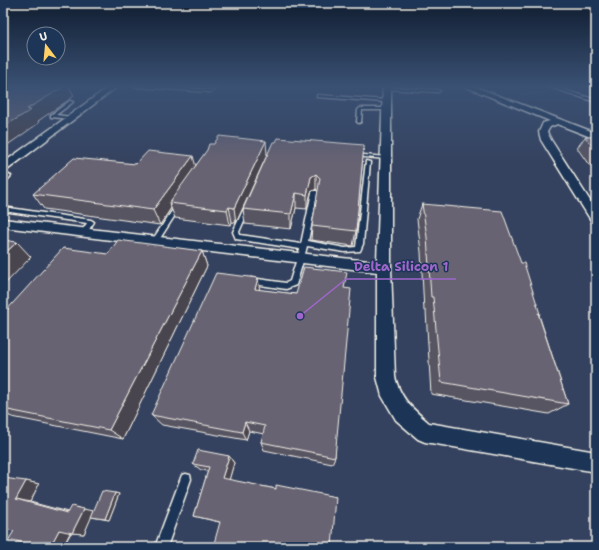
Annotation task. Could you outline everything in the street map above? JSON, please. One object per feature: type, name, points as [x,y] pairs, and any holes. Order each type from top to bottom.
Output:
[{"type":"street","points":[[3,168],[80,112]]},
{"type":"street","points":[[386,112],[384,268],[386,377],[391,396],[403,413],[426,432],[596,462]]},
{"type":"street","points":[[534,112],[596,136]]},
{"type":"street","points":[[558,121],[544,127],[545,136],[596,219]]},
{"type":"street","points":[[3,223],[156,241],[303,250],[384,268]]},
{"type":"lane","points":[[58,112],[52,116],[71,118]]},
{"type":"lane","points":[[359,122],[360,112]]},
{"type":"lane","points":[[346,155],[386,158]]},
{"type":"lane","points":[[248,204],[236,232],[238,237],[303,250],[358,249],[360,244],[368,162]]},
{"type":"lane","points":[[3,175],[8,176],[3,181]]},
{"type":"lane","points":[[240,279],[290,285],[295,279],[303,250],[315,192]]},
{"type":"lane","points":[[156,241],[180,203]]},
{"type":"lane","points":[[3,210],[92,222],[84,232]]},
{"type":"lane","points":[[161,547],[186,479]]},
{"type":"shaded area","points":[[3,112],[596,112],[596,547],[3,547]]},
{"type":"building","points":[[3,112],[28,112],[3,127]]},
{"type":"building","points":[[219,136],[266,141],[234,208],[229,207],[227,210],[169,203],[207,150],[209,144],[214,144]]},
{"type":"building","points":[[585,137],[596,137],[596,151]]},
{"type":"building","points":[[278,138],[364,145],[356,231],[312,226],[320,178],[316,174],[311,177],[307,195],[296,193],[291,214],[243,209],[273,142],[276,142]]},
{"type":"building","points":[[148,151],[193,156],[153,210],[33,194],[74,158],[136,164]]},
{"type":"building","points":[[422,204],[502,211],[521,263],[524,263],[540,314],[538,313],[568,404],[441,382],[433,297],[431,297],[427,237]]},
{"type":"building","points":[[3,240],[17,242],[3,255]]},
{"type":"building","points":[[118,240],[202,251],[109,430],[3,409],[3,314],[63,248],[108,254]]},
{"type":"building","points":[[304,267],[347,272],[344,288],[351,289],[335,457],[261,442],[265,426],[245,422],[242,432],[151,415],[216,273],[258,278],[255,289],[296,294]]},
{"type":"building","points":[[198,450],[229,456],[222,478],[276,489],[276,485],[336,497],[332,547],[213,547],[220,522],[194,516],[209,467],[193,464]]},
{"type":"building","points":[[3,478],[26,481],[16,499],[67,513],[71,506],[84,509],[72,533],[59,530],[50,547],[38,547],[9,539],[14,531],[3,529]]},
{"type":"building","points":[[102,491],[115,493],[105,519],[91,517]]},
{"type":"place","name":"Delta Silicon 1","points":[[300,316]]}]
